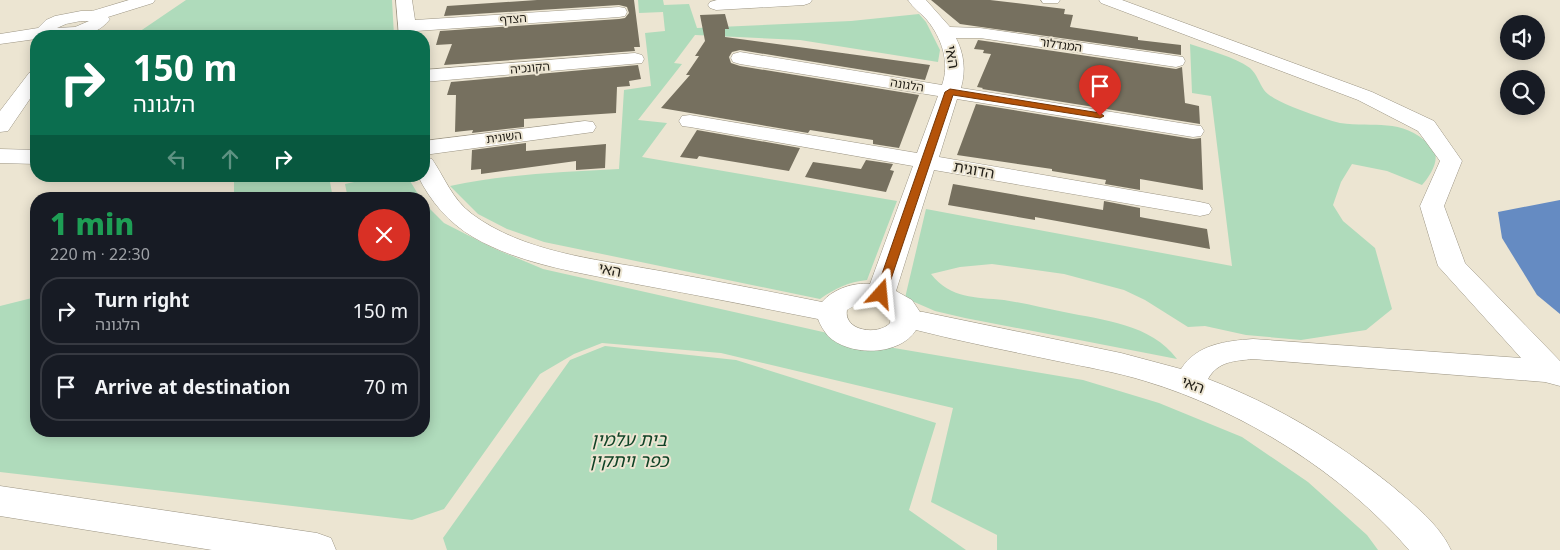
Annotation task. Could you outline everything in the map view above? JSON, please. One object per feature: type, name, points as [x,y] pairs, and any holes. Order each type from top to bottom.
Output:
[{"type":"street","points":[[65,0],[69,29]]},
{"type":"street","points":[[47,30],[46,27],[50,24],[69,29],[93,16],[147,0]]},
{"type":"street","points":[[404,0],[408,30]]},
{"type":"street","points":[[716,5],[804,0]]},
{"type":"street","name":"האי","points":[[881,294],[955,76],[954,54],[946,32],[936,18],[916,0]]},
{"type":"street","points":[[1107,0],[1366,96],[1426,126],[1451,161],[1432,206],[1452,266],[1555,373]]},
{"type":"street","name":"הצדף","points":[[419,30],[619,12]]},
{"type":"street","name":"המגדלור","points":[[946,32],[980,33],[1176,61]]},
{"type":"street","points":[[0,39],[30,35]]},
{"type":"street","name":"הלגונה","points":[[740,58],[1193,131]]},
{"type":"street","name":"הקונכיה","points":[[430,76],[635,59]]},
{"type":"street","points":[[0,126],[30,85]]},
{"type":"street","name":"הדוגית","points":[[690,121],[1200,209]]},
{"type":"street","name":"השונית","points":[[430,147],[585,127]]},
{"type":"street","points":[[0,156],[30,157]]},
{"type":"street","name":"האי","points":[[430,176],[447,204],[464,220],[482,232],[538,254],[602,269],[832,312]]},
{"type":"street","points":[[863,292],[881,294],[893,299],[900,305],[906,318],[904,326],[899,333],[889,338],[865,340],[842,332],[835,325],[832,312],[836,302],[853,294],[863,292]]},
{"type":"street","name":"האי","points":[[906,318],[981,336],[1113,362],[1190,384],[1247,407],[1292,432],[1338,464],[1392,509],[1432,550]]},
{"type":"street","points":[[1190,384],[1195,369],[1210,357],[1231,351],[1253,349],[1555,373]]},
{"type":"street","points":[[0,501],[317,550]]},
{"type":"green space","points":[[186,0],[392,0],[394,30],[142,30]]},
{"type":"green space","points":[[638,0],[663,0],[664,5],[689,4],[697,28],[851,21],[919,14],[926,22],[940,50],[938,62],[800,40],[695,35],[674,63],[682,64],[638,120],[667,123],[642,157],[897,201],[867,280],[842,286],[820,299],[544,242],[507,229],[478,214],[450,186],[513,176],[619,169],[624,90],[651,86],[645,33],[665,31],[663,12],[639,13]]},
{"type":"green space","points":[[1190,44],[1229,57],[1250,68],[1268,94],[1286,104],[1340,123],[1387,125],[1408,130],[1419,136],[1434,149],[1436,160],[1429,176],[1422,185],[1387,171],[1352,164],[1341,182],[1333,205],[1343,221],[1375,248],[1392,309],[1366,330],[1301,340],[1246,335],[1205,326],[1188,327],[1145,300],[1124,290],[1064,274],[992,264],[960,267],[931,274],[947,288],[964,295],[1004,300],[1125,325],[1154,338],[1177,359],[965,318],[935,311],[905,298],[926,209],[1232,266],[1211,96],[1192,93]]},
{"type":"green space","points":[[234,182],[330,182],[332,192],[234,192]]},
{"type":"green space","points":[[354,182],[411,182],[417,192],[347,192],[345,184]]},
{"type":"green space","points":[[430,209],[444,223],[493,248],[543,269],[894,348],[1083,380],[1159,403],[1242,437],[1308,482],[1367,535],[1378,550],[997,550],[997,535],[931,502],[953,408],[721,353],[602,343],[574,354],[540,374],[444,509],[412,520],[0,472],[0,306],[30,298],[30,437],[430,437]]},
{"type":"green space","name":"בית עלמין כפר ויתקין","points":[[605,346],[736,360],[936,423],[909,510],[966,550],[447,550],[443,538],[570,360]]},
{"type":"water","points":[[1560,200],[1560,314],[1537,295],[1502,238],[1498,212]]},
{"type":"building","points":[[537,0],[634,0],[640,47],[634,47],[635,51],[444,65],[452,44],[436,45],[440,31],[619,19],[625,18],[629,13],[627,7],[619,5],[444,16],[447,6]]},
{"type":"building","points":[[931,0],[990,0],[1065,9],[1064,14],[1073,15],[1070,27],[1138,37],[1138,40],[1181,45],[1181,55],[960,24]]},
{"type":"building","points":[[725,14],[729,29],[725,29],[725,37],[930,65],[925,80],[740,50],[732,52],[729,57],[731,63],[740,66],[919,95],[899,148],[873,144],[873,140],[810,130],[808,133],[661,108],[690,75],[686,75],[699,56],[695,56],[705,41],[700,15]]},
{"type":"building","points":[[978,40],[1176,69],[1182,67],[1185,103],[1199,106],[1200,124],[982,89],[977,87],[991,54],[983,53],[984,50],[974,49]]},
{"type":"building","points":[[638,65],[641,79],[629,81],[630,86],[617,87],[616,113],[524,119],[524,127],[472,133],[473,130],[455,132],[456,95],[447,95],[451,82]]},
{"type":"building","points":[[976,104],[1193,139],[1201,138],[1203,190],[1140,179],[1140,190],[1105,184],[1106,180],[1052,171],[1052,169],[957,155]]},
{"type":"building","points":[[697,130],[800,148],[789,171],[699,156],[697,159],[680,157]]},
{"type":"building","points":[[526,143],[526,151],[606,144],[605,168],[576,170],[576,161],[481,174],[481,169],[471,170],[472,150]]},
{"type":"building","points":[[866,160],[893,164],[890,170],[894,171],[886,192],[805,177],[813,162],[861,169]]},
{"type":"building","points":[[953,184],[1103,210],[1104,201],[1140,208],[1140,217],[1207,229],[1210,249],[1035,217],[1035,220],[948,205]]},
{"type":"route","points":[[881,294],[950,92],[1100,116]]}]
